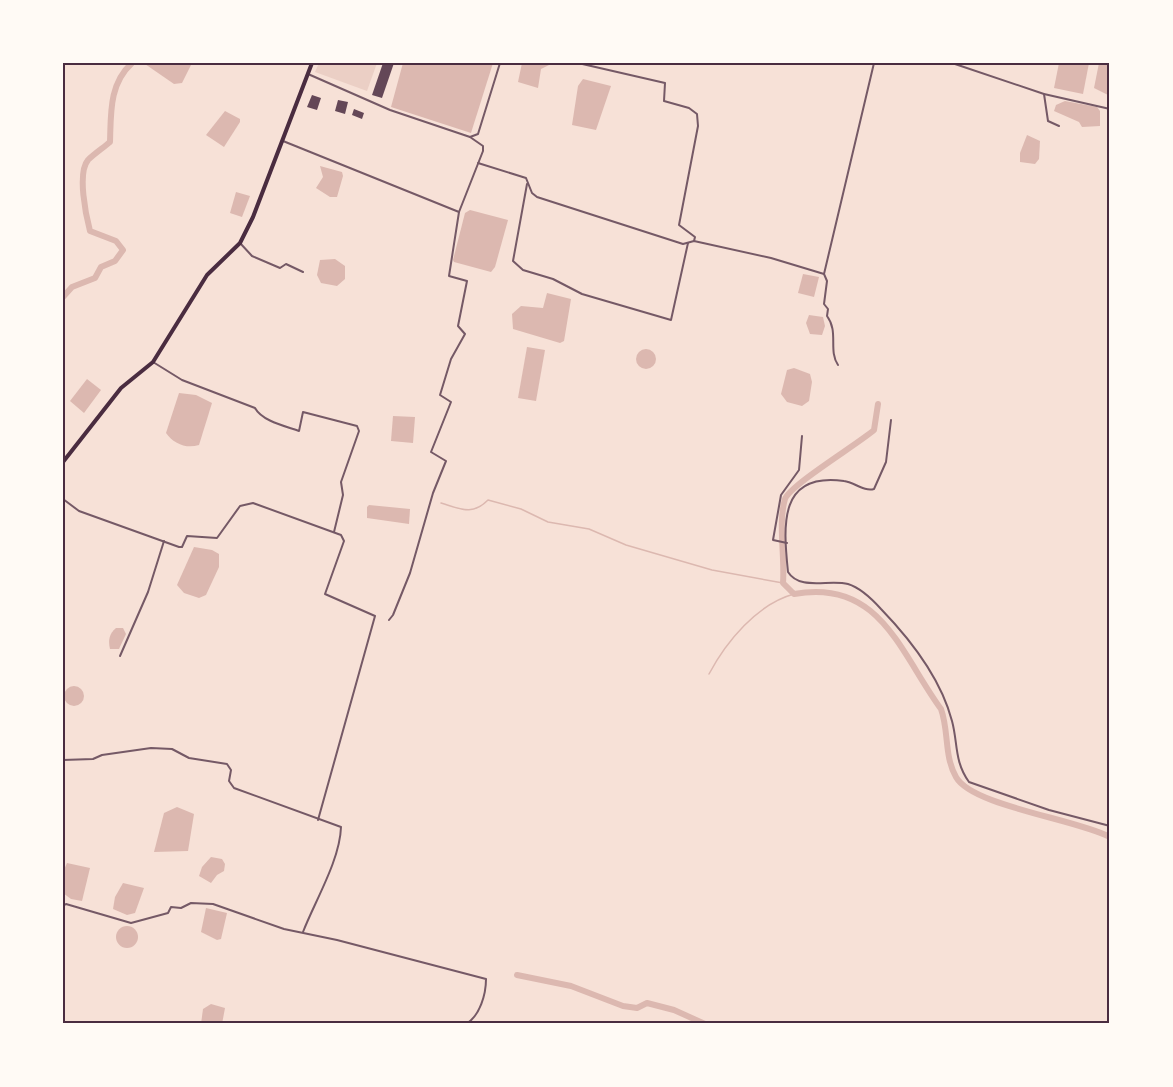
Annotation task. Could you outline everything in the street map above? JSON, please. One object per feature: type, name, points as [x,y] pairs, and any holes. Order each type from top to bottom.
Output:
[{"type":"main road","points":[[63,462],[121,388],[153,362],[207,275],[240,243],[254,217],[312,63]]},
{"type":"street","points":[[470,137],[478,134],[500,63]]},
{"type":"street","points":[[578,63],[665,83],[664,101],[689,108],[697,114],[698,126],[679,225],[695,237],[694,241]]},
{"type":"street","points":[[838,365],[833,357],[833,325],[827,316],[828,309],[824,304],[827,281],[824,274],[874,63]]},
{"type":"street","points":[[952,63],[1044,94],[1110,109]]},
{"type":"street","points":[[308,74],[390,110],[470,137],[483,146],[459,212],[450,276],[467,281],[458,326],[465,334],[451,359],[440,395],[451,402],[431,452],[446,460],[433,493],[410,573],[389,620]]},
{"type":"street","points":[[1044,94],[1048,121],[1059,126]]},
{"type":"street","points":[[283,141],[459,212]]},
{"type":"street","points":[[478,163],[526,178],[532,193],[537,197],[672,241],[688,243],[694,241],[771,258],[824,274]]},
{"type":"street","points":[[528,182],[513,261],[523,270],[553,279],[582,294],[671,320],[688,243]]},
{"type":"street","points":[[240,243],[252,256],[280,268],[285,264],[303,272]]},
{"type":"street","points":[[153,362],[182,381],[218,392],[255,408],[257,412],[276,423],[299,431],[303,412],[357,426],[359,431],[341,482],[343,495],[334,532]]},
{"type":"street","points":[[891,420],[886,462],[874,489],[868,490],[844,481],[804,483],[792,495],[789,506],[787,543],[788,572],[792,578],[807,583],[847,584],[856,587],[879,607],[909,643],[947,704],[953,723],[956,759],[969,782],[1049,810],[1110,826]]},
{"type":"street","points":[[787,543],[775,542],[776,514],[781,495],[798,473],[802,436]]},
{"type":"street","points":[[63,499],[79,511],[179,547],[182,547],[187,536],[217,538],[240,506],[253,503],[341,535],[344,541],[325,594],[375,616],[318,820]]},
{"type":"street","points":[[120,656],[148,592],[164,541]]},
{"type":"street","points":[[63,760],[93,759],[102,754],[151,748],[172,749],[189,758],[227,764],[231,770],[229,781],[234,788],[342,829],[324,887],[316,899],[303,932]]},
{"type":"street","points":[[63,906],[131,923],[168,913],[171,908],[204,902],[285,929],[486,979],[480,1006],[473,1020],[466,1024]]},
{"type":"shaded area","points":[[192,63],[182,83],[174,84],[145,64]]},
{"type":"shaded area","points":[[319,63],[377,63],[367,91],[315,72]]},
{"type":"shaded area","points":[[403,63],[493,63],[471,133],[391,107]]},
{"type":"shaded area","points":[[522,63],[553,63],[541,69],[538,88],[518,82]]},
{"type":"shaded area","points":[[1059,63],[1089,63],[1083,94],[1054,88]]},
{"type":"shaded area","points":[[1099,63],[1110,63],[1110,96],[1094,88]]},
{"type":"shaded area","points":[[583,79],[611,86],[596,130],[572,125],[578,86]]},
{"type":"shaded area","points":[[1065,101],[1097,107],[1100,111],[1100,126],[1082,127],[1079,122],[1054,111],[1056,105]]},
{"type":"shaded area","points":[[225,111],[240,119],[240,122],[224,147],[206,135]]},
{"type":"shaded area","points":[[1027,135],[1040,141],[1039,159],[1035,164],[1020,162],[1020,153]]},
{"type":"shaded area","points":[[320,166],[342,172],[337,197],[330,197],[316,188],[323,177]]},
{"type":"shaded area","points":[[236,192],[250,196],[242,217],[230,213]]},
{"type":"shaded area","points":[[470,210],[508,220],[495,267],[491,272],[453,260],[465,213]]},
{"type":"shaded area","points":[[335,259],[345,266],[345,279],[337,286],[321,283],[317,275],[320,260]]},
{"type":"shaded area","points":[[803,274],[819,277],[814,297],[798,293]]},
{"type":"shaded area","points":[[547,293],[571,299],[564,341],[560,343],[513,329],[512,314],[521,306],[543,308]]},
{"type":"shaded area","points":[[809,315],[823,317],[825,326],[822,335],[810,334],[806,323]]},
{"type":"shaded area","points":[[527,347],[545,350],[536,401],[518,398]]},
{"type":"shaded area","points":[[642,349],[650,349],[656,355],[656,363],[650,369],[642,369],[636,363],[636,355]]},
{"type":"shaded area","points":[[794,368],[810,374],[812,382],[809,401],[802,406],[787,402],[781,394],[787,370]]},
{"type":"shaded area","points":[[87,379],[101,390],[84,413],[70,401]]},
{"type":"shaded area","points":[[179,393],[196,395],[212,403],[199,445],[181,445],[166,433]]},
{"type":"shaded area","points":[[393,416],[415,417],[413,443],[391,441]]},
{"type":"shaded area","points":[[369,505],[410,509],[409,524],[367,518]]},
{"type":"shaded area","points":[[194,547],[212,550],[219,554],[219,567],[206,595],[199,598],[184,593],[177,585]]},
{"type":"shaded area","points":[[116,628],[123,628],[126,634],[119,649],[110,649],[110,637]]},
{"type":"shaded area","points":[[74,686],[81,689],[84,696],[81,703],[74,706],[67,703],[64,696],[67,689]]},
{"type":"shaded area","points":[[177,807],[194,814],[188,851],[154,852],[164,813]]},
{"type":"shaded area","points":[[211,857],[222,859],[225,864],[224,871],[217,875],[211,883],[199,876],[202,867]]},
{"type":"shaded area","points":[[67,863],[90,868],[82,901],[71,899],[63,893],[63,872]]},
{"type":"shaded area","points":[[123,883],[144,888],[135,913],[127,915],[113,909],[115,897]]},
{"type":"shaded area","points":[[206,908],[227,913],[221,939],[217,940],[201,932]]},
{"type":"shaded area","points":[[127,926],[137,933],[138,937],[131,947],[127,948],[117,941],[116,937],[123,927]]},
{"type":"shaded area","points":[[211,1004],[225,1008],[222,1024],[201,1024],[203,1009]]},
{"type":"building","points":[[383,63],[394,63],[382,98],[372,95]]},
{"type":"building","points":[[312,95],[321,98],[317,110],[307,107]]},
{"type":"building","points":[[338,100],[348,102],[345,114],[335,111]]},
{"type":"building","points":[[354,109],[364,113],[362,119],[352,115]]},
{"type":"waterway","points":[[63,297],[72,287],[95,278],[101,267],[115,261],[123,250],[116,241],[90,231],[83,195],[83,174],[88,160],[110,142],[111,110],[115,90],[124,71],[132,63]]},
{"type":"waterway","points":[[878,404],[874,430],[799,484],[785,499],[782,518],[783,583],[794,594],[823,592],[847,597],[867,609],[884,624],[941,709],[952,769],[966,787],[1003,804],[1094,830],[1110,837]]},
{"type":"waterway","points":[[441,503],[471,510],[488,500],[521,509],[548,522],[589,529],[626,545],[712,570],[783,583]]},
{"type":"waterway","points":[[709,674],[724,649],[755,615],[780,599],[794,594]]},
{"type":"waterway","points":[[517,975],[571,986],[623,1006],[637,1008],[647,1003],[674,1010],[705,1024]]}]
